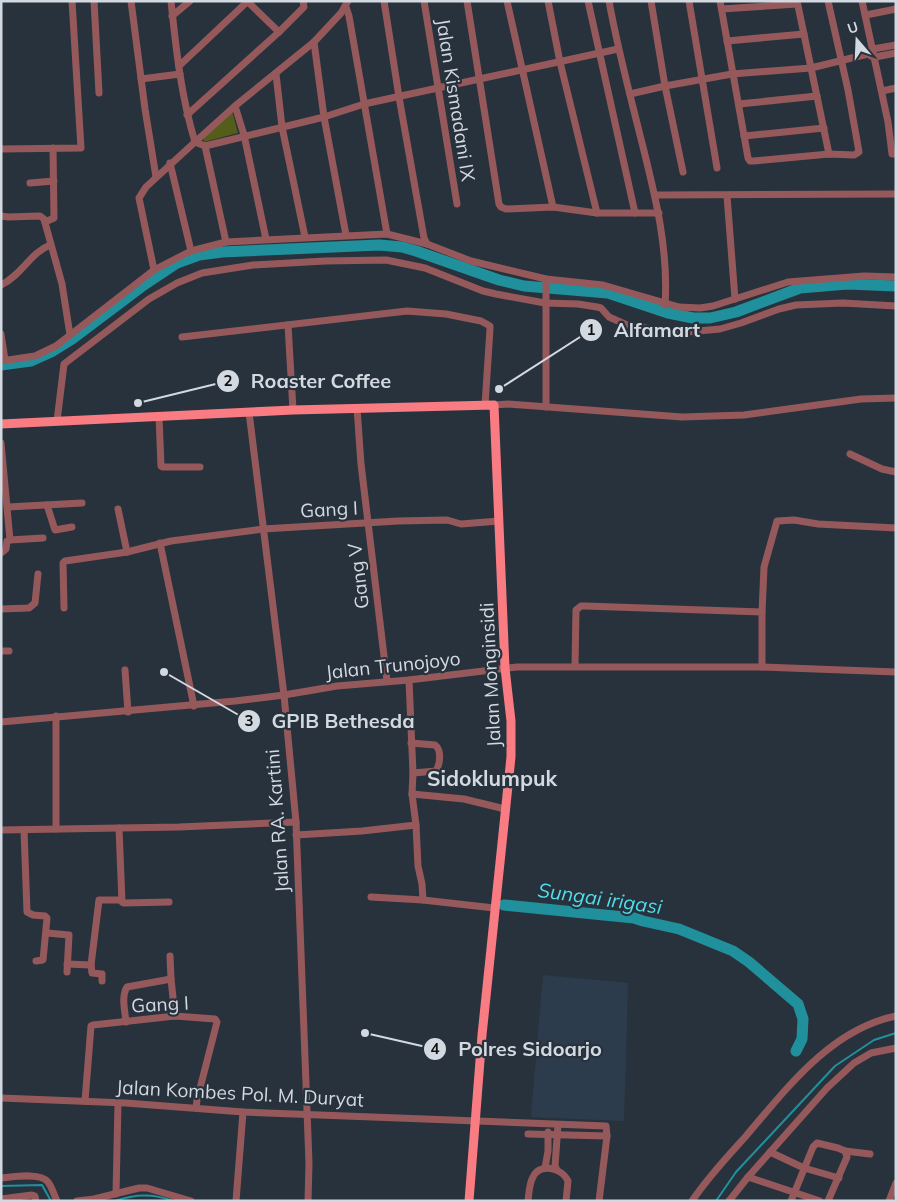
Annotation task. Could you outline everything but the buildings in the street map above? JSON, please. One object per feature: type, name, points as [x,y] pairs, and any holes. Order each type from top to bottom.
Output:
[{"type":"main road","points":[[1,424],[293,410],[490,405]]},
{"type":"main road","name":"Jalan Monginsidi","points":[[469,1201],[494,908],[511,757],[511,721],[505,668],[499,521],[490,405]]},
{"type":"street","points":[[1,150],[81,148],[72,1]]},
{"type":"street","points":[[94,1],[99,93]]},
{"type":"street","points":[[132,1],[145,109],[156,177]]},
{"type":"street","points":[[171,1],[180,74],[187,114],[195,142]]},
{"type":"street","points":[[172,16],[190,1]]},
{"type":"street","points":[[179,66],[248,1],[279,32]]},
{"type":"street","points":[[187,114],[279,32],[304,6],[303,1]]},
{"type":"street","points":[[384,1],[399,97],[424,238],[427,244]]},
{"type":"street","name":"Jalan Kismadani IX","points":[[424,1],[457,204]]},
{"type":"street","points":[[467,1],[501,207],[506,209],[553,207],[597,213],[659,213]]},
{"type":"street","points":[[507,1],[553,207]]},
{"type":"street","points":[[548,1],[560,62],[597,213]]},
{"type":"street","points":[[588,1],[635,213]]},
{"type":"street","points":[[609,1],[618,50],[656,195],[667,280],[665,305]]},
{"type":"street","points":[[651,1],[665,86],[683,172]]},
{"type":"street","points":[[689,1],[717,168]]},
{"type":"street","points":[[720,1],[732,74],[750,161],[829,154],[854,155],[858,152],[848,90],[828,1]]},
{"type":"street","points":[[862,1],[872,54],[892,121],[892,154],[896,154]]},
{"type":"street","points":[[722,9],[797,3],[829,154]]},
{"type":"street","points":[[154,270],[139,198],[146,187],[170,163],[235,106],[314,42],[347,4]]},
{"type":"street","points":[[347,4],[387,234]]},
{"type":"street","points":[[866,15],[896,9]]},
{"type":"street","points":[[727,41],[804,34]]},
{"type":"street","points":[[314,42],[324,117],[346,235]]},
{"type":"street","points":[[630,94],[732,74],[811,68],[872,54],[896,45]]},
{"type":"street","points":[[195,142],[205,146],[324,117],[364,104],[618,50]]},
{"type":"street","points":[[872,54],[896,53]]},
{"type":"street","points":[[142,79],[180,74]]},
{"type":"street","points":[[276,74],[282,127],[305,237]]},
{"type":"street","points":[[882,91],[896,88]]},
{"type":"street","points":[[739,104],[817,96]]},
{"type":"street","points":[[235,106],[244,136],[266,239]]},
{"type":"street","points":[[744,136],[824,128]]},
{"type":"street","points":[[205,146],[226,242]]},
{"type":"street","points":[[45,222],[54,218],[53,148]]},
{"type":"street","points":[[170,163],[191,250]]},
{"type":"street","points":[[30,183],[54,181]]},
{"type":"street","points":[[656,195],[896,194]]},
{"type":"street","points":[[727,196],[735,299]]},
{"type":"street","points":[[1,216],[40,216],[45,222],[62,284],[70,335]]},
{"type":"street","points":[[1,334],[3,360],[35,356],[56,346],[154,270],[191,250],[226,242],[266,239],[387,234],[427,244],[471,262],[546,282],[603,285],[678,308],[700,308],[780,284],[801,280],[864,276],[896,277]]},
{"type":"street","points":[[1,285],[18,273],[35,253],[50,244]]},
{"type":"street","points":[[58,420],[64,364],[149,300],[177,283],[202,273],[253,265],[386,260],[425,268],[483,291],[597,307],[601,308],[609,318],[627,325],[676,333],[720,329],[778,309],[796,305],[852,303],[896,306]]},
{"type":"street","points":[[546,282],[546,407]]},
{"type":"street","points":[[182,337],[407,311],[446,314],[481,321],[490,326],[490,405],[682,417],[744,415],[861,399],[896,398]]},
{"type":"street","points":[[288,325],[293,410]]},
{"type":"street","name":"Gang V","points":[[357,408],[361,464],[387,681]]},
{"type":"street","name":"Jalan RA. Kartini","points":[[249,412],[284,696],[296,822],[307,1114],[308,1201]]},
{"type":"street","points":[[160,416],[161,466],[163,468],[200,467]]},
{"type":"street","points":[[1,443],[10,540],[7,541],[6,549],[1,552]]},
{"type":"street","points":[[850,454],[882,469],[896,472]]},
{"type":"street","points":[[8,507],[82,504]]},
{"type":"street","points":[[47,505],[55,530],[72,527]]},
{"type":"street","points":[[118,509],[127,552]]},
{"type":"street","name":"Gang I","points":[[64,608],[64,562],[127,552],[160,542],[263,529],[447,520],[462,524],[499,521]]},
{"type":"street","points":[[762,667],[764,567],[776,522],[794,520],[818,524],[896,528]]},
{"type":"street","points":[[10,540],[43,538]]},
{"type":"street","points":[[160,542],[194,706]]},
{"type":"street","points":[[1,610],[33,606],[35,603],[38,574]]},
{"type":"street","points":[[576,666],[575,615],[576,610],[581,606],[762,612]]},
{"type":"street","name":"Jalan Trunojoyo","points":[[1,722],[194,706],[284,696],[337,686],[409,680],[505,668],[576,666],[762,667],[896,672]]},
{"type":"street","points":[[125,670],[128,712]]},
{"type":"street","points":[[409,680],[412,794],[423,900]]},
{"type":"street","points":[[56,716],[56,828]]},
{"type":"street","points":[[411,743],[435,744],[440,753],[436,771],[412,773]]},
{"type":"street","points":[[412,794],[464,799],[505,808]]},
{"type":"street","points":[[1,830],[296,822]]},
{"type":"street","points":[[296,834],[362,831],[416,825]]},
{"type":"street","points":[[119,828],[122,900]]},
{"type":"street","points":[[24,830],[27,912],[33,915],[46,916],[47,933],[43,960],[36,961]]},
{"type":"street","points":[[371,897],[423,900],[494,908]]},
{"type":"street","points":[[91,971],[99,900],[122,900],[124,903],[169,902]]},
{"type":"street","points":[[47,933],[69,935],[67,968],[102,974],[102,981]]},
{"type":"street","points":[[170,956],[175,1016]]},
{"type":"street","points":[[126,1022],[124,990],[126,987],[171,979]]},
{"type":"street","name":"Gang I","points":[[85,1101],[91,1026],[175,1016],[215,1019],[217,1022],[196,1108]]},
{"type":"street","points":[[692,1201],[718,1166],[787,1088],[811,1064],[855,1030],[875,1020],[896,1016]]},
{"type":"street","points":[[730,1201],[748,1177],[827,1088],[854,1063],[871,1053],[896,1048]]},
{"type":"street","name":"Jalan Kombes Pol. M. Duryat","points":[[1,1098],[85,1101],[243,1112],[606,1126],[607,1136]]},
{"type":"street","points":[[116,1194],[118,1103]]},
{"type":"street","points":[[236,1201],[243,1112]]},
{"type":"street","points":[[545,1168],[548,1151],[548,1124]]},
{"type":"street","points":[[557,1170],[558,1125]]},
{"type":"street","points":[[528,1134],[607,1136],[599,1201]]},
{"type":"street","points":[[790,1201],[817,1143],[833,1146],[845,1151],[870,1154]]},
{"type":"street","points":[[828,1201],[847,1157],[845,1151]]},
{"type":"street","points":[[770,1152],[804,1168],[839,1178]]},
{"type":"street","points":[[528,1201],[533,1176],[536,1172],[545,1168],[557,1170],[568,1181],[566,1201]]},
{"type":"street","points":[[1,1178],[28,1176],[45,1180],[48,1182],[57,1201]]},
{"type":"street","points":[[748,1177],[820,1201]]},
{"type":"street","points":[[889,1201],[896,1184]]},
{"type":"street","points":[[77,1201],[143,1188],[191,1201]]},
{"type":"street","points":[[1,1199],[32,1195],[35,1196],[36,1201]]},
{"type":"shaded area","points":[[543,975],[628,983],[624,1121],[531,1117]]},
{"type":"green space","points":[[232,111],[238,133],[204,142],[203,137]]},
{"type":"waterway","points":[[1,365],[31,361],[51,352],[177,263],[199,255],[222,252],[379,245],[402,247],[499,280],[524,286],[608,293],[668,313],[693,318],[710,318],[736,312],[800,288],[847,284],[896,286]]},
{"type":"waterway","name":"Sungai irigasi","points":[[504,905],[634,918],[679,929],[733,951],[749,962],[798,1004],[803,1019],[802,1039],[796,1051]]},
{"type":"waterway","points":[[716,1201],[736,1172],[835,1066],[874,1040],[896,1033]]},
{"type":"waterway","points":[[1,1186],[42,1185],[51,1201]]},
{"type":"waterway","points":[[115,1201],[144,1195],[166,1198],[173,1201]]},
{"type":"place","name":"Alfamart","points":[[499,389]]},
{"type":"place","name":"Roaster Coffee","points":[[138,403]]},
{"type":"place","name":"GPIB Bethesda","points":[[164,672]]},
{"type":"place","name":"Polres Sidoarjo","points":[[365,1033]]},
{"type":"district","name":"Sidoklumpuk","points":[[492,778]]}]
